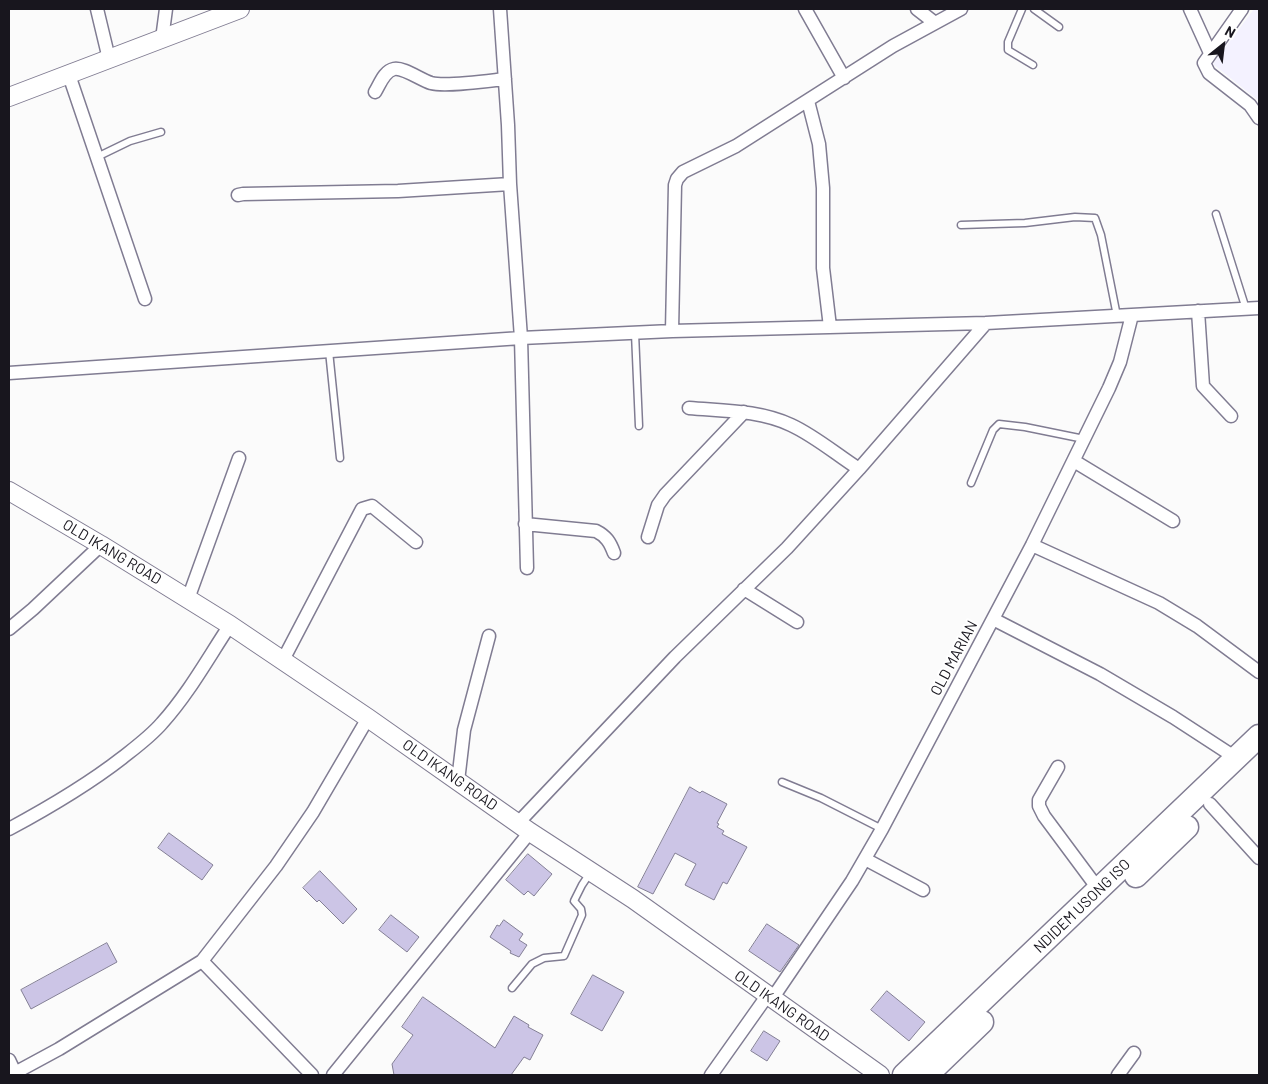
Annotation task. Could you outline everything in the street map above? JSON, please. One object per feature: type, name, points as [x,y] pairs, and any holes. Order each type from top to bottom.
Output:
[{"type":"highway","name":"NDIDEM USONG ISO","points":[[904,1075],[1259,736]]},
{"type":"highway","name":"NDIDEM USONG ISO","points":[[927,1075],[1259,757]]},
{"type":"street","points":[[97,9],[109,59]]},
{"type":"street","points":[[162,39],[166,9]]},
{"type":"street","points":[[9,98],[240,9]]},
{"type":"street","points":[[500,9],[521,338],[527,568]]},
{"type":"street","points":[[805,9],[844,78]]},
{"type":"street","points":[[917,9],[935,23]]},
{"type":"street","points":[[672,331],[675,185],[683,172],[736,146],[893,46],[961,9]]},
{"type":"street","points":[[1190,9],[1210,53]]},
{"type":"street","points":[[1242,9],[1204,63],[1209,74],[1250,105],[1259,118]]},
{"type":"street","points":[[375,92],[386,73],[393,69],[400,69],[416,77],[438,84],[505,79]]},
{"type":"street","points":[[69,75],[145,299]]},
{"type":"street","points":[[808,100],[819,144],[822,188],[823,268],[830,327]]},
{"type":"street","points":[[238,196],[243,194],[398,190],[510,184]]},
{"type":"street","points":[[9,373],[521,338],[672,331],[986,324],[1259,308]]},
{"type":"street","points":[[1198,312],[1203,386],[1231,416]]},
{"type":"street","name":"OLD MARIAN","points":[[711,1075],[852,880],[882,829],[1032,545],[1074,461],[1120,362],[1132,315]]},
{"type":"street","points":[[333,1075],[524,828],[675,657],[787,548],[986,324]]},
{"type":"street","points":[[689,408],[744,412],[778,420],[791,425],[859,469]]},
{"type":"street","points":[[648,537],[658,505],[665,495],[744,412]]},
{"type":"street","points":[[188,599],[239,458]]},
{"type":"street","points":[[1074,461],[1173,521]]},
{"type":"street","name":"OLD IKANG ROAD","points":[[9,491],[101,545],[283,660],[524,828],[633,900],[880,1075]]},
{"type":"street","points":[[283,660],[362,509],[372,506],[416,542]]},
{"type":"street","points":[[525,524],[596,531],[603,535],[610,543],[614,553]]},
{"type":"street","points":[[9,629],[101,545]]},
{"type":"street","points":[[1032,545],[1159,604],[1198,626],[1259,672]]},
{"type":"street","points":[[744,589],[797,622]]},
{"type":"street","points":[[993,619],[1100,674],[1173,717],[1236,758]]},
{"type":"street","points":[[9,830],[59,802],[140,744],[156,729],[181,699],[230,625]]},
{"type":"street","points":[[458,782],[464,730],[489,636]]},
{"type":"street","points":[[9,1060],[14,1074],[59,1049],[202,961],[276,866],[313,812],[368,718]]},
{"type":"street","points":[[1058,767],[1039,800],[1039,806],[1044,816],[1099,890]]},
{"type":"street","points":[[1210,804],[1259,856]]},
{"type":"street","points":[[865,859],[923,890]]},
{"type":"street","points":[[202,961],[312,1075]]},
{"type":"street","points":[[1118,1075],[1134,1053]]},
{"type":"lane","points":[[1022,9],[1008,42],[1008,50],[1034,65]]},
{"type":"lane","points":[[1034,9],[1059,27]]},
{"type":"lane","points":[[97,157],[130,141],[160,132]]},
{"type":"lane","points":[[1216,214],[1246,308]]},
{"type":"lane","points":[[960,225],[1026,223],[1075,217],[1094,218],[1104,252],[1117,316]]},
{"type":"lane","points":[[635,333],[639,426]]},
{"type":"lane","points":[[329,351],[340,458]]},
{"type":"lane","points":[[971,483],[993,430],[999,424],[1025,427],[1084,439]]},
{"type":"lane","points":[[782,782],[821,798],[882,829]]},
{"type":"lane","points":[[512,988],[532,964],[544,958],[564,956],[582,915],[581,909],[574,901],[591,872]]},
{"type":"shaded area","points":[[1254,9],[1259,9],[1259,101],[1213,64]]},
{"type":"building","points":[[690,787],[727,804],[717,823],[719,824],[717,827],[724,831],[722,834],[747,847],[727,884],[723,882],[714,900],[685,885],[696,864],[675,853],[653,894],[638,887]]},
{"type":"building","points":[[169,833],[213,865],[202,880],[158,848]]},
{"type":"building","points":[[528,854],[552,874],[534,896],[528,891],[524,895],[506,880]]},
{"type":"building","points":[[320,871],[357,909],[343,924],[319,900],[317,902],[303,888]]},
{"type":"building","points":[[391,915],[419,937],[407,952],[379,930]]},
{"type":"building","points":[[504,920],[523,934],[519,940],[527,945],[519,957],[510,953],[511,951],[490,937],[497,925],[499,926]]},
{"type":"building","points":[[767,924],[799,945],[780,972],[749,951]]},
{"type":"building","points":[[107,943],[117,962],[31,1009],[21,990]]},
{"type":"building","points":[[593,975],[624,992],[602,1031],[571,1014]]},
{"type":"building","points":[[887,991],[925,1022],[909,1041],[871,1010]]},
{"type":"building","points":[[423,997],[495,1048],[514,1016],[529,1025],[528,1027],[543,1035],[530,1060],[524,1057],[511,1075],[394,1075],[392,1064],[413,1035],[402,1027]]},
{"type":"building","points":[[764,1031],[780,1041],[767,1061],[751,1051]]}]
